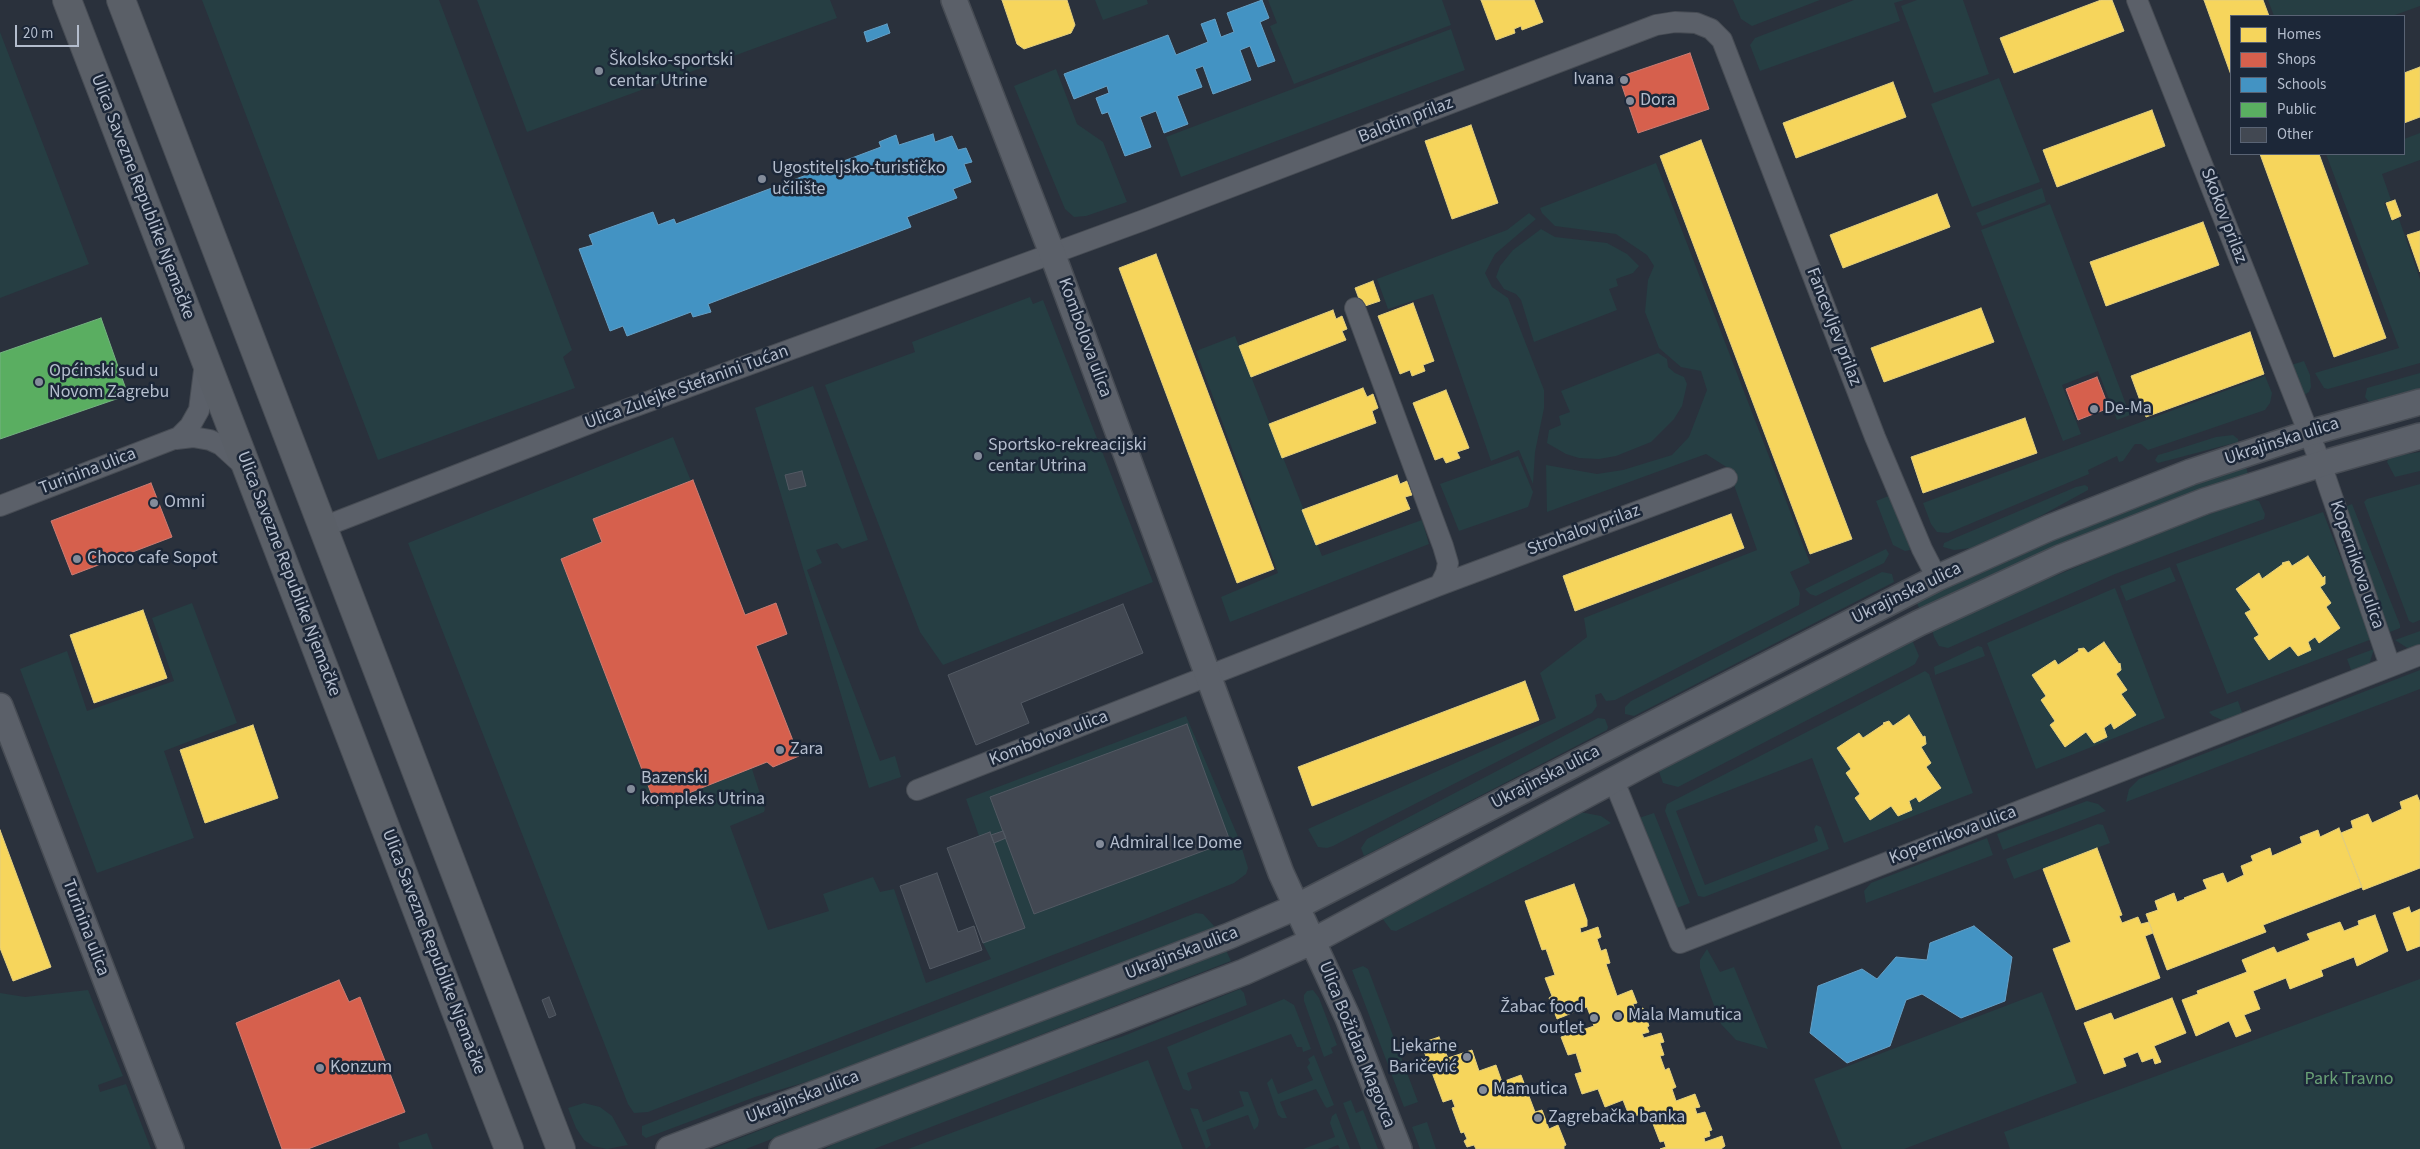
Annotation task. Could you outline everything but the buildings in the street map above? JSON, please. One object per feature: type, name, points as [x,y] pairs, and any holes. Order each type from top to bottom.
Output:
[{"type":"main road","name":"Ulica Savezne Republike Njemačke","points":[[67,0],[509,1149]]},
{"type":"main road","points":[[121,0],[561,1149]]},
{"type":"street","name":"Kombolova ulica","points":[[954,0],[1052,253],[1281,873],[1296,907]]},
{"type":"street","name":"Skokov prilaz","points":[[2137,0],[2321,464]]},
{"type":"street","name":"Balotin prilaz","points":[[1052,253],[1170,211],[1656,25],[1674,22],[1696,23],[1711,29],[1722,40],[1736,75]]},
{"type":"street","name":"Fancevljev prilaz","points":[[1736,75],[1875,437],[1936,578]]},
{"type":"street","name":"Ulica Zulejke Stefanini Tućan","points":[[323,527],[606,417],[1052,253]]},
{"type":"street","points":[[1355,308],[1443,546],[1448,563],[1446,574],[1440,585]]},
{"type":"street","name":"Turinina ulica","points":[[176,438],[190,426],[199,410],[205,361]]},
{"type":"street","name":"Ukrajinska ulica","points":[[669,1149],[1229,936],[1296,907],[1936,578],[2049,528],[2149,489],[2309,433],[2420,402]]},
{"type":"street","name":"Ukrajinska ulica","points":[[782,1149],[1244,972],[1313,941],[1614,781],[1919,623],[2060,558],[2205,502],[2321,464],[2420,436]]},
{"type":"street","name":"Turinina ulica","points":[[0,506],[176,438],[193,437],[210,440],[221,445],[246,468]]},
{"type":"street","name":"Kopernikova ulica","points":[[2321,464],[2390,666]]},
{"type":"street","name":"Strohalov prilaz","points":[[1210,677],[1440,585],[1727,478]]},
{"type":"street","name":"Kopernikova ulica","points":[[1614,781],[1680,943],[2420,654]]},
{"type":"street","name":"Kombolova ulica","points":[[917,790],[1210,677]]},
{"type":"street","name":"Turinina ulica","points":[[0,706],[171,1149]]},
{"type":"street","name":"Ulica Božidara Magovca","points":[[1296,907],[1348,1018],[1399,1149]]},
{"type":"green space","points":[[202,0],[439,0],[572,350],[563,357],[575,388],[378,460]]},
{"type":"green space","name":"Školsko-sportski centar Utrine","points":[[477,0],[830,0],[837,18],[527,132]]},
{"type":"green space","points":[[1095,0],[1147,0],[1148,4],[1103,20]]},
{"type":"green space","points":[[1268,0],[1442,0],[1451,25],[1294,84],[1270,26],[1277,23]]},
{"type":"green space","points":[[1733,0],[1820,0],[1752,26],[1741,19]]},
{"type":"green space","points":[[1854,0],[1904,0],[1894,3],[1900,21],[1760,71],[1750,45],[1755,38]]},
{"type":"green space","points":[[1917,0],[1963,0],[1989,74],[1934,93],[1901,6]]},
{"type":"green space","points":[[2268,0],[2420,0],[2420,6],[2395,15],[2274,15]]},
{"type":"green space","points":[[1451,29],[1465,70],[1181,177],[1166,137]]},
{"type":"green space","points":[[0,32],[89,264],[0,298]]},
{"type":"green space","points":[[1056,69],[1077,124],[1103,142],[1127,202],[1086,216],[1074,217],[1065,209],[1014,86]]},
{"type":"green space","points":[[1999,78],[2040,182],[1972,207],[1931,104]]},
{"type":"green space","points":[[2420,133],[2420,160],[2382,174],[2391,200],[2384,203],[2392,221],[2399,219],[2420,279],[2420,363],[2328,389],[2324,388],[2315,373],[2399,348],[2326,155],[2405,155],[2405,139]]},
{"type":"green space","points":[[1656,163],[1810,563],[1790,572],[1800,593],[1799,605],[1615,700],[1606,701],[1601,693],[1595,695],[1597,706],[1592,713],[1333,846],[1327,848],[1318,847],[1308,829],[1556,718],[1540,673],[1587,637],[1584,618],[1757,550],[1728,468],[1706,454],[1547,512],[1546,465],[1597,474],[1623,470],[1672,455],[1689,437],[1707,390],[1701,371],[1681,367],[1659,348],[1645,312],[1648,280],[1654,266],[1647,255],[1616,234],[1555,226],[1542,213],[1540,208]]},
{"type":"green space","points":[[2042,188],[2046,202],[1982,226],[1976,213]]},
{"type":"green space","points":[[2050,204],[2130,415],[2117,420],[2098,371],[2062,385],[2081,434],[2063,441],[1981,230]]},
{"type":"green space","points":[[1529,213],[1536,219],[1495,254],[1485,273],[1492,287],[1508,298],[1544,390],[1544,408],[1535,452],[1533,484],[1519,450],[1491,461],[1433,294],[1388,309],[1377,279],[1507,230]]},
{"type":"green space","points":[[1541,229],[1555,237],[1607,243],[1627,254],[1639,266],[1633,273],[1616,279],[1618,286],[1609,289],[1617,310],[1534,342],[1521,300],[1516,294],[1504,289],[1496,277],[1500,266],[1513,250]]},
{"type":"green space","name":"Sportsko-rekreacijski centar Utrina","points":[[1030,297],[1033,304],[1043,300],[1153,582],[943,665],[920,632],[825,385],[915,352],[912,342]]},
{"type":"green space","points":[[1235,336],[1322,556],[1422,520],[1429,544],[1230,622],[1221,597],[1278,573],[1196,351]]},
{"type":"green space","points":[[1658,353],[1667,359],[1668,367],[1684,377],[1687,384],[1682,406],[1674,419],[1651,442],[1616,456],[1599,459],[1579,458],[1566,454],[1547,443],[1549,430],[1561,425],[1559,416],[1570,412],[1561,391]]},
{"type":"green space","points":[[2304,361],[2310,375],[2311,387],[2309,392],[2301,397],[2288,366]]},
{"type":"green space","points":[[2420,373],[2420,388],[2369,402],[2365,397],[2367,388]]},
{"type":"green space","points":[[2265,376],[2272,393],[2270,403],[2265,410],[2148,450],[2141,444],[2135,444],[2123,461],[2119,462],[2117,456],[2088,470],[2089,474],[1948,533],[1937,532],[1931,524],[1923,503]]},
{"type":"green space","points":[[813,386],[868,540],[842,549],[837,543],[816,550],[822,563],[807,570],[880,761],[895,756],[901,777],[869,788],[755,408]]},
{"type":"green space","points":[[2233,435],[2238,439],[2238,442],[2158,463],[2155,460],[2158,455],[2216,437]]},
{"type":"green space","name":"Bazenski kompleks Utrina","points":[[673,437],[691,481],[693,480],[745,615],[776,603],[787,634],[757,646],[799,756],[773,767],[767,763],[752,769],[765,809],[764,812],[730,826],[768,930],[829,911],[823,894],[873,877],[880,892],[894,889],[926,983],[991,959],[983,943],[947,848],[979,836],[966,799],[1186,716],[1239,839],[1248,868],[1246,874],[1234,883],[1143,920],[648,1112],[634,1113],[628,1104],[408,543]]},
{"type":"green space","points":[[2420,452],[2420,471],[2395,477],[2387,462],[2389,457]]},
{"type":"green space","points":[[1518,456],[1533,492],[1528,507],[1459,531],[1440,484]]},
{"type":"green space","points":[[2245,464],[2249,477],[1920,610],[1915,599],[2063,534]]},
{"type":"green space","points":[[2420,484],[2420,620],[2413,623],[2409,621],[2364,502],[2367,499]]},
{"type":"green space","points":[[2085,485],[2088,487],[2088,490],[2026,524],[1971,548],[1954,550],[1943,547],[1944,543],[1955,538],[2076,487]]},
{"type":"green space","points":[[1891,495],[1910,550],[1905,551],[1893,545],[1876,501]]},
{"type":"green space","points":[[2251,499],[2259,501],[2265,514],[2264,519],[2115,574],[1948,648],[1939,646],[1934,637],[1932,629],[1976,609],[2160,532]]},
{"type":"green space","points":[[2352,504],[2400,625],[2400,628],[2390,632],[2342,508]]},
{"type":"green space","points":[[2323,512],[2372,639],[2227,694],[2176,564]],"holes":[[[2308,556],[2323,578],[2325,577],[2325,584],[2320,587],[2331,603],[2326,607],[2318,642],[2315,637],[2308,642],[2311,650],[2298,656],[2290,646],[2269,660],[2254,639],[2259,635],[2245,614],[2251,610],[2236,588],[2258,574],[2262,579],[2283,564],[2292,566]]]},
{"type":"green space","points":[[1886,549],[1889,554],[1884,563],[1816,596],[1810,594],[1805,589]]},
{"type":"green space","points":[[2170,567],[2176,581],[2126,601],[2120,586]]},
{"type":"green space","points":[[1882,572],[1892,574],[1894,582],[1634,716],[1625,714],[1625,707],[1631,701]]},
{"type":"green space","points":[[2115,588],[2165,718],[2036,769],[1987,643]],"holes":[[[2104,642],[2121,670],[2116,674],[2127,690],[2121,694],[2136,715],[2115,729],[2111,723],[2104,728],[2107,737],[2094,743],[2086,732],[2065,747],[2050,725],[2055,721],[2046,696],[2032,675],[2054,660],[2058,665],[2078,649],[2084,648],[2088,653]]]},
{"type":"green space","points":[[192,603],[237,723],[164,751],[194,838],[97,873],[20,669],[67,651],[87,711],[174,681],[152,618]]},
{"type":"green space","points":[[2420,631],[2420,649],[2409,649],[2395,640]]},
{"type":"green space","points":[[1910,640],[1913,642],[1919,656],[1915,664],[1910,667],[1678,787],[1663,783],[1658,769]]},
{"type":"green space","points":[[1978,646],[1982,647],[1985,656],[1935,675],[1934,667]]},
{"type":"green space","points":[[2374,649],[2369,665],[2353,675],[2347,659]]},
{"type":"green space","points":[[2420,670],[2420,689],[2126,802],[2129,789],[2139,779]]},
{"type":"green space","points":[[1925,671],[1929,674],[1973,793],[1844,843],[1812,758],[1676,811],[1705,885],[1818,841],[1814,829],[1816,825],[1821,827],[1829,849],[1704,897],[1698,896],[1665,811],[1667,804]],"holes":[[[1909,715],[1923,737],[1925,737],[1926,744],[1921,747],[1931,763],[1926,767],[1940,788],[1919,802],[1916,797],[1909,801],[1912,810],[1899,816],[1891,806],[1870,820],[1855,798],[1860,794],[1846,773],[1851,769],[1837,748],[1859,733],[1863,738],[1883,723],[1889,721],[1893,726]]]},
{"type":"green space","points":[[2238,701],[2244,718],[2229,721],[2222,720],[2209,712]]},
{"type":"green space","points":[[1598,718],[1605,719],[1608,727],[1607,730],[1364,856],[1361,848],[1367,839]]},
{"type":"green space","points":[[2087,801],[2098,804],[2106,811],[2003,850],[1997,834]]},
{"type":"green space","points":[[1580,812],[1601,816],[1611,823],[1396,931],[1391,930],[1382,918]]},
{"type":"green space","points":[[1654,813],[1690,903],[1674,909],[1639,818]]},
{"type":"green space","points":[[2098,824],[2103,825],[2110,843],[2014,879],[2006,859]]},
{"type":"green space","points":[[1987,838],[1993,855],[1866,903],[1864,891],[1871,883]]},
{"type":"green space","points":[[1196,913],[1203,914],[1215,927],[847,1070],[755,1097],[646,1138],[642,1135],[642,1126]]},
{"type":"green space","points":[[1225,948],[1231,961],[746,1149],[712,1149]]},
{"type":"green space","points":[[1707,949],[1720,972],[1734,967],[1768,1049],[1736,1040],[1721,1024],[1700,968],[1700,960]]},
{"type":"green space","points":[[1363,966],[1368,969],[1418,1102],[1404,1107],[1352,970]]},
{"type":"green space","name":"Park Travno","points":[[2420,979],[2420,1149],[2010,1149],[2004,1132]]},
{"type":"green space","points":[[1240,989],[1244,993],[1247,1005],[874,1149],[825,1149],[854,1132],[1052,1057],[1121,1037]]},
{"type":"green space","points":[[88,990],[123,1076],[98,1085],[100,1092],[126,1084],[151,1149],[0,1149],[0,993],[25,997]]},
{"type":"green space","points":[[1313,990],[1319,998],[1337,1045],[1331,1048],[1333,1053],[1324,1057],[1304,1001],[1304,995],[1307,991]]},
{"type":"green space","points":[[2042,992],[2077,1083],[1904,1149],[1842,1149],[1814,1079]]},
{"type":"green space","points":[[1284,999],[1294,1005],[1311,1049],[1303,1052],[1302,1047],[1297,1047],[1291,1034],[1187,1073],[1192,1088],[1189,1091],[1183,1089],[1167,1047]]},
{"type":"green space","points":[[1314,1055],[1334,1105],[1327,1108],[1316,1089],[1280,1102],[1287,1118],[1282,1118],[1278,1115],[1267,1083],[1272,1078],[1278,1094],[1313,1080],[1307,1067],[1310,1063],[1308,1059]]},
{"type":"green space","points":[[1148,1060],[1183,1149],[908,1149]]},
{"type":"green space","points":[[1239,1091],[1248,1092],[1259,1120],[1258,1126],[1254,1130],[1248,1115],[1206,1130],[1211,1145],[1206,1149],[1190,1108],[1198,1109],[1203,1122],[1244,1106]]},
{"type":"green space","points":[[1351,1100],[1356,1113],[1363,1110],[1378,1149],[1361,1149],[1343,1103]]},
{"type":"green space","points":[[584,1103],[600,1107],[612,1116],[628,1145],[607,1149],[593,1146],[584,1140],[576,1128],[568,1108]]},
{"type":"green space","points":[[1336,1113],[1350,1149],[1340,1149],[1338,1145],[1328,1149],[1303,1149],[1335,1137],[1330,1123],[1332,1116]]},
{"type":"green space","points":[[1427,1122],[1436,1149],[1420,1149],[1412,1127]]},
{"type":"green space","points":[[427,1133],[433,1149],[400,1149],[398,1143]]},
{"type":"place","name":"Školsko-sportski centar Utrine","points":[[599,71]]},
{"type":"place","name":"Ivana","points":[[1624,80]]},
{"type":"place","name":"Dora","points":[[1630,101]]},
{"type":"place","name":"Ugostiteljsko-turističko učilište","points":[[762,179]]},
{"type":"place","name":"Općinski sud u Novom Zagrebu","points":[[39,382]]},
{"type":"place","name":"De-Ma","points":[[2094,409]]},
{"type":"place","name":"Sportsko-rekreacijski centar Utrina","points":[[978,456]]},
{"type":"place","name":"Omni","points":[[154,503]]},
{"type":"place","name":"Choco cafe Sopot","points":[[77,559]]},
{"type":"place","name":"Zara","points":[[780,750]]},
{"type":"place","name":"Bazenski kompleks Utrina","points":[[631,789]]},
{"type":"place","name":"Admiral Ice Dome","points":[[1100,844]]},
{"type":"place","name":"Mala Mamutica","points":[[1618,1016]]},
{"type":"place","name":"Žabac food outlet","points":[[1594,1018]]},
{"type":"place","name":"Ljekarne Baričević","points":[[1467,1057]]},
{"type":"place","name":"Konzum","points":[[320,1068]]},
{"type":"place","name":"Mamutica","points":[[1483,1090]]},
{"type":"place","name":"Zagrebačka banka","points":[[1538,1118]]}]
